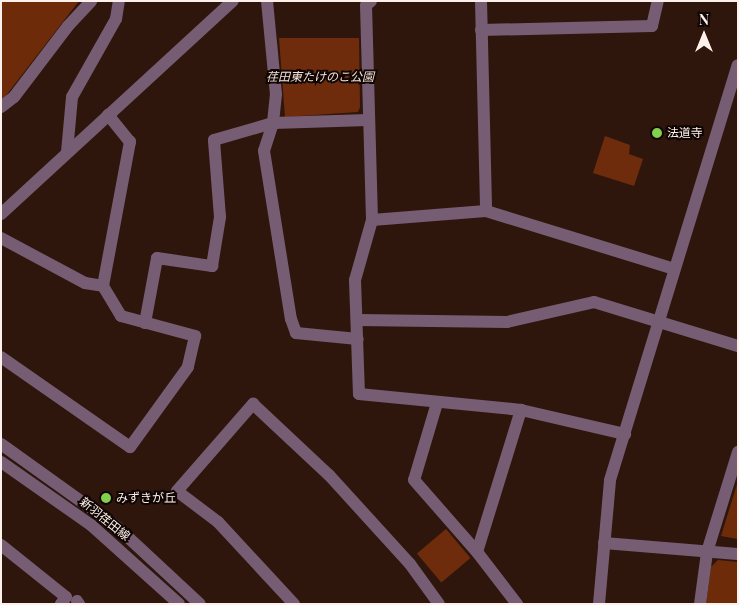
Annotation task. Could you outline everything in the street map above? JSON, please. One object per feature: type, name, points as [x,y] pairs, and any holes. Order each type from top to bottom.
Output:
[{"type":"street","points":[[1,107],[14,97],[68,26],[92,1]]},
{"type":"street","points":[[67,152],[72,97],[116,19],[119,1]]},
{"type":"street","points":[[1,214],[233,1]]},
{"type":"street","points":[[267,1],[276,94],[273,123],[264,151],[291,319],[296,332],[358,340]]},
{"type":"street","points":[[371,1],[366,6],[372,220],[355,280],[358,320],[359,394],[521,410],[625,434]]},
{"type":"street","points":[[481,1],[486,211]]},
{"type":"street","points":[[481,30],[652,26],[658,1]]},
{"type":"street","points":[[599,604],[610,480],[660,322],[674,269],[733,102],[738,64]]},
{"type":"street","points":[[1,357],[130,448],[188,367],[195,336],[122,316],[103,286],[130,142],[108,115]]},
{"type":"street","points":[[145,323],[157,258],[212,266],[220,217],[214,140],[273,123],[368,120]]},
{"type":"street","points":[[372,220],[486,211],[674,269]]},
{"type":"street","points":[[1,238],[85,283],[103,286]]},
{"type":"street","points":[[358,320],[507,322],[594,302],[738,346]]},
{"type":"street","points":[[437,402],[414,480],[477,552],[517,604]]},
{"type":"street","points":[[294,604],[218,522],[177,491],[253,404],[329,474],[410,564],[439,604]]},
{"type":"street","points":[[477,552],[521,410]]},
{"type":"street","name":"新羽荏田線","points":[[1,444],[117,527],[200,604]]},
{"type":"street","points":[[700,604],[738,452]]},
{"type":"street","name":"新羽荏田線","points":[[1,462],[91,525],[179,604]]},
{"type":"street","points":[[604,543],[738,554]]},
{"type":"street","points":[[1,545],[66,598],[61,604]]},
{"type":"green space","name":"荏田東たけのこ公園","points":[[279,38],[359,38],[360,107],[358,112],[285,117]]},
{"type":"green space","points":[[605,136],[630,145],[629,154],[643,159],[634,186],[593,173]]},
{"type":"green space","points":[[446,529],[470,558],[441,583],[417,553]]},
{"type":"shaded area","points":[[1,1],[79,1],[1,102]]},
{"type":"shaded area","points":[[738,481],[738,539],[721,536]]},
{"type":"shaded area","points":[[718,560],[738,562],[738,604],[706,604],[711,567]]},
{"type":"place","name":"法道寺","points":[[657,133]]},
{"type":"place","name":"みずきが丘","points":[[106,498]]}]
